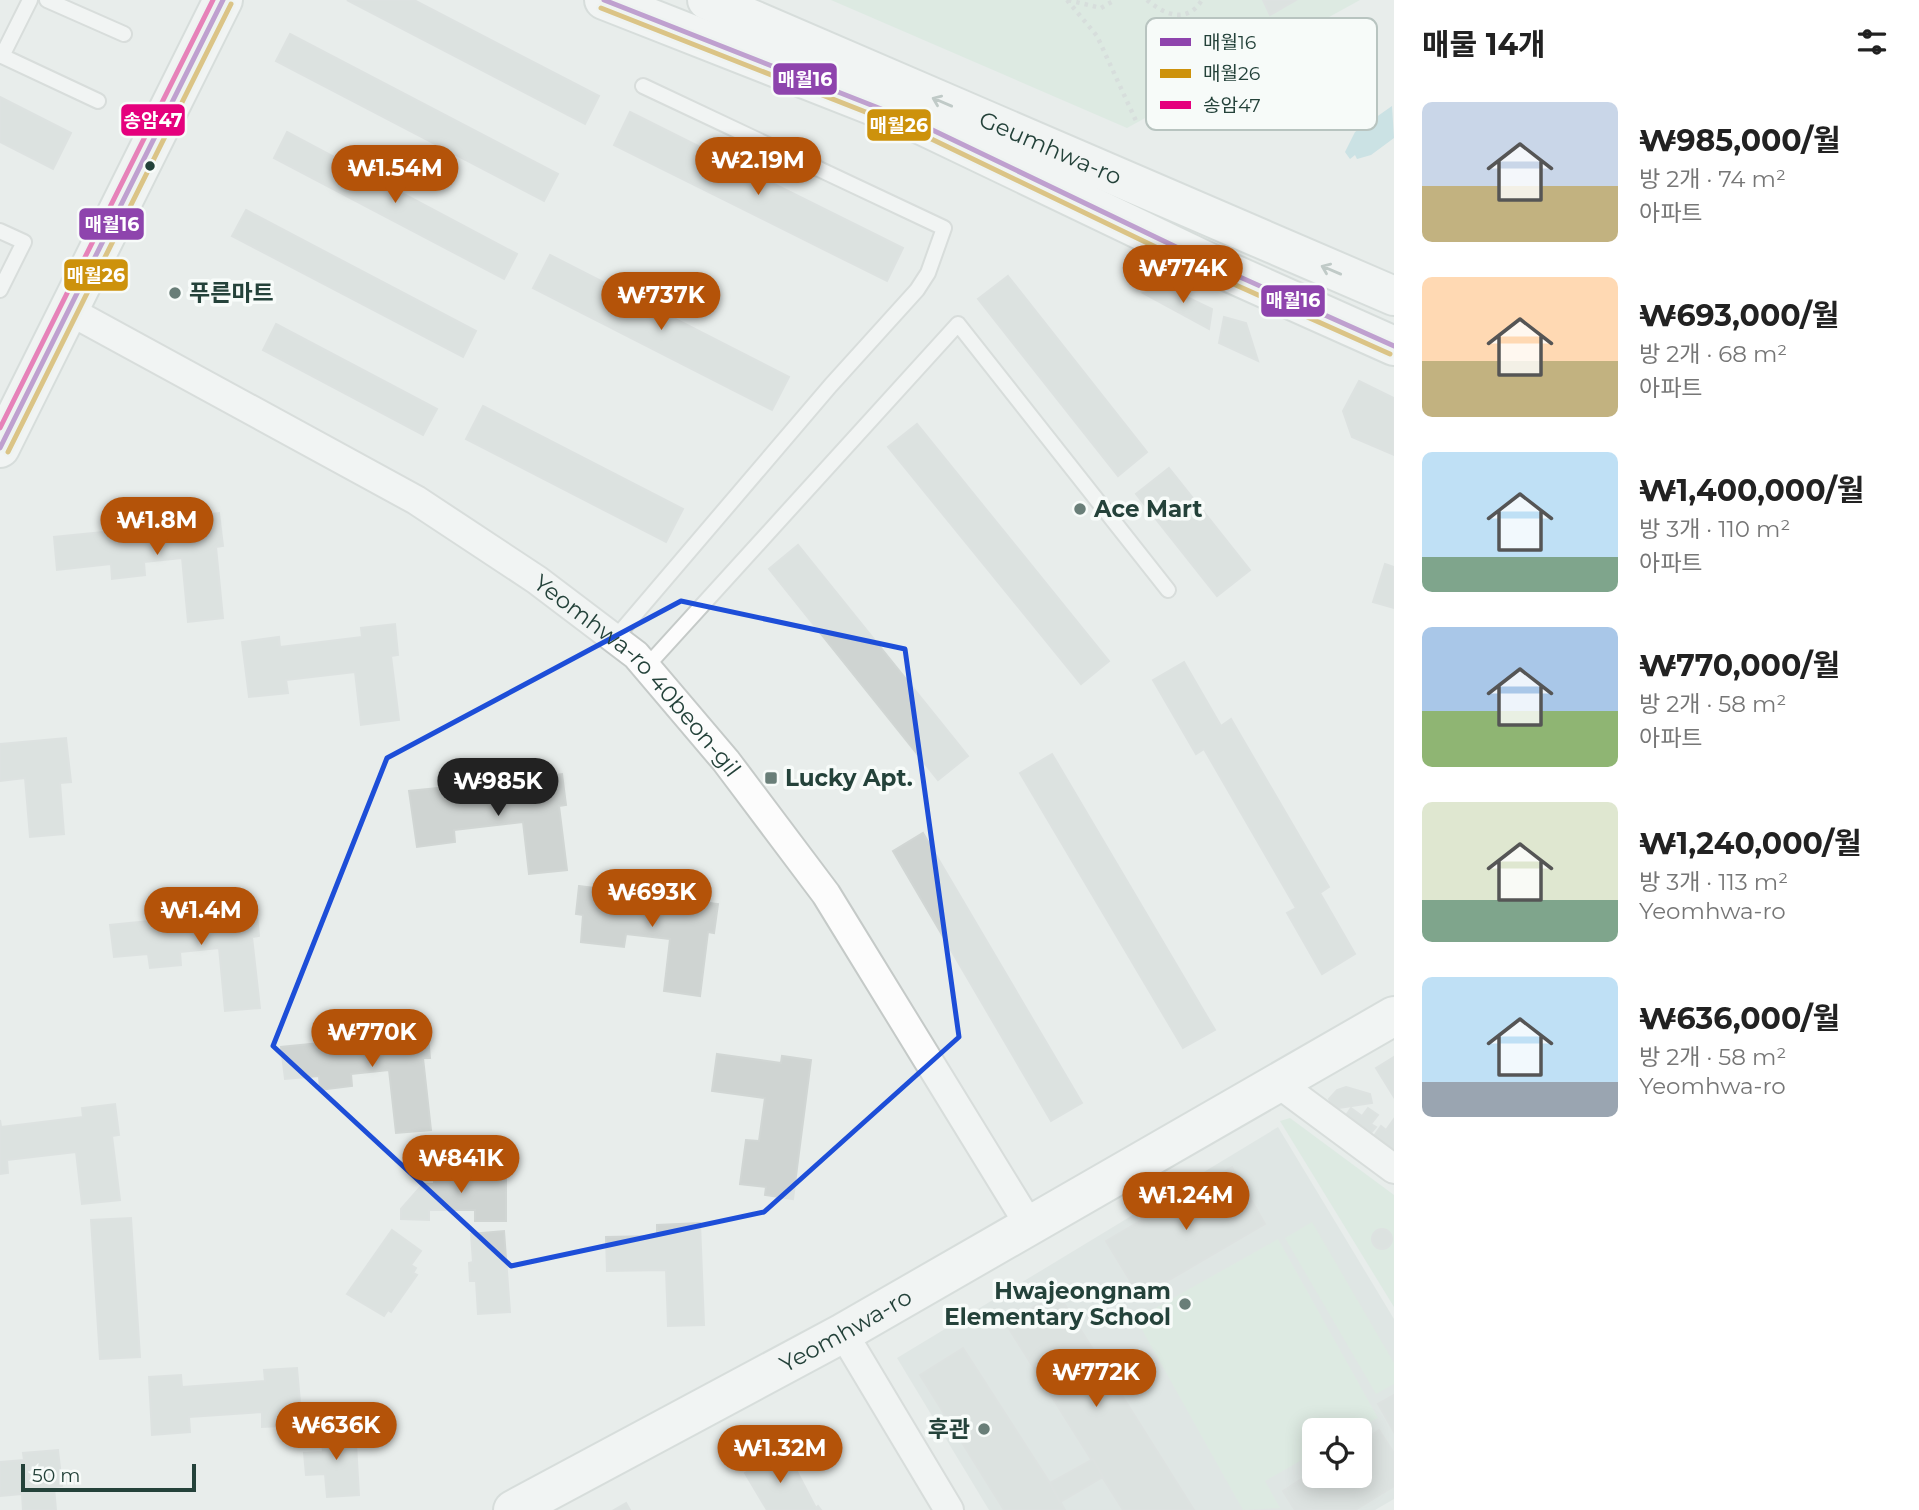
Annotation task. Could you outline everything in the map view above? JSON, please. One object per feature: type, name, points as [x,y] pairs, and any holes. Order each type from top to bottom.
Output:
[{"type":"main road","points":[[0,448],[223,0]]},
{"type":"main road","name":"Geumhwa-ro","points":[[604,0],[922,125],[1222,269],[1394,346]]},
{"type":"main road","name":"Geumhwa-ro","points":[[707,0],[1394,296]]},
{"type":"main road","name":"Yeomhwa-ro","points":[[513,1510],[843,1333],[1394,1016]]},
{"type":"street","name":"Yeomhwa-ro 40beon-gil","points":[[68,310],[416,500],[506,559],[616,637],[647,666],[726,761],[826,894],[1030,1226]]},
{"type":"street","points":[[1278,1083],[1394,1170]]},
{"type":"street","points":[[843,1333],[949,1510]]},
{"type":"lane","points":[[30,0],[1,55],[98,101]]},
{"type":"lane","points":[[47,0],[124,34]]},
{"type":"lane","points":[[616,637],[831,385],[917,290],[928,273],[944,228],[643,86]]},
{"type":"lane","points":[[0,230],[24,242],[0,290]]},
{"type":"lane","points":[[647,666],[958,324],[1168,590]]},
{"type":"path","points":[[1115,0],[1101,8],[1067,0],[1097,36],[1136,123]]},
{"type":"path","points":[[1147,0],[1163,14],[1181,15],[1196,10],[1202,0]]},
{"type":"highlighted area","points":[[681,601],[905,649],[959,1037],[764,1212],[511,1266],[273,1046],[387,758]]},
{"type":"shaded area","name":"Hwajeongnam Elementary School","points":[[1278,1127],[1394,1319],[1394,1499],[1375,1510],[989,1510],[897,1358]]},
{"type":"green space","points":[[831,0],[1360,0],[1327,18],[1146,18],[1146,118],[1127,128]]},
{"type":"green space","points":[[1290,1118],[1394,1195],[1394,1307],[1280,1121]]},
{"type":"green space","points":[[1312,1222],[1394,1363],[1394,1384],[1376,1394],[1285,1238]]},
{"type":"green space","points":[[1278,1239],[1378,1418],[1372,1421],[1372,1418],[1302,1418],[1302,1460],[1265,1481],[1280,1508],[1243,1510],[1136,1319]]},
{"type":"water","points":[[1392,106],[1394,138],[1371,155],[1357,159],[1355,155],[1350,159],[1345,152],[1355,132],[1377,130],[1377,117]]},
{"type":"building","points":[[347,0],[414,0],[599,96],[585,124]]},
{"type":"building","points":[[1263,0],[1296,0],[1270,15]]},
{"type":"building","points":[[290,34],[558,174],[544,201],[276,61]]},
{"type":"building","points":[[0,97],[71,133],[53,169],[0,142]]},
{"type":"building","points":[[630,112],[903,248],[887,281],[614,145]]},
{"type":"building","points":[[287,132],[517,254],[504,279],[274,158]]},
{"type":"building","points":[[246,210],[476,331],[463,357],[232,236]]},
{"type":"building","points":[[550,255],[789,377],[772,410],[533,288]]},
{"type":"building","points":[[1008,276],[1147,452],[1118,476],[978,299]]},
{"type":"building","points":[[1166,287],[1212,309],[1209,329],[1143,293]]},
{"type":"building","points":[[1224,317],[1246,323],[1258,361],[1219,343]]},
{"type":"building","points":[[276,324],[437,409],[423,435],[263,350]]},
{"type":"building","points":[[1359,381],[1394,398],[1394,455],[1352,437],[1343,411]]},
{"type":"building","points":[[483,406],[683,509],[666,542],[466,439]]},
{"type":"building","points":[[917,424],[1109,661],[1081,684],[888,447]]},
{"type":"building","points":[[1169,468],[1250,570],[1217,596],[1136,494]]},
{"type":"building","points":[[219,513],[223,546],[216,547],[223,618],[188,622],[182,558],[144,562],[145,575],[112,579],[111,564],[57,570],[54,537],[184,524],[183,517]]},
{"type":"building","points":[[798,545],[968,756],[938,780],[769,569]]},
{"type":"building","points":[[1385,564],[1394,567],[1394,608],[1373,602]]},
{"type":"building","points":[[395,624],[398,655],[391,656],[399,720],[361,725],[355,672],[286,680],[288,693],[249,697],[242,642],[279,637],[280,647],[362,637],[361,628]]},
{"type":"building","points":[[1184,662],[1221,726],[1231,719],[1329,887],[1320,893],[1355,954],[1322,974],[1287,913],[1296,908],[1204,749],[1196,754],[1153,680]]},
{"type":"building","points":[[66,738],[71,782],[60,783],[64,834],[30,837],[25,778],[0,781],[0,744]]},
{"type":"building","points":[[1052,754],[1215,1030],[1183,1048],[1020,773]]},
{"type":"building","points":[[562,774],[566,805],[559,806],[567,870],[529,874],[523,822],[454,830],[455,842],[417,847],[409,791],[447,787],[448,797],[530,786],[529,778]]},
{"type":"building","points":[[923,833],[1082,1103],[1051,1121],[893,851]]},
{"type":"building","points":[[579,886],[718,904],[714,933],[708,932],[700,996],[664,991],[670,939],[626,934],[624,947],[581,942],[583,915],[576,914]]},
{"type":"building","points":[[256,903],[259,936],[252,937],[260,1008],[225,1011],[219,948],[180,952],[181,965],[150,968],[148,954],[114,957],[110,925],[220,914],[220,907]]},
{"type":"building","points":[[427,1024],[430,1058],[423,1058],[431,1130],[396,1133],[389,1070],[351,1074],[352,1086],[320,1090],[319,1076],[285,1079],[281,1047],[391,1036],[390,1028]]},
{"type":"building","points":[[717,1054],[781,1063],[782,1056],[811,1060],[793,1199],[765,1195],[766,1187],[740,1184],[746,1140],[759,1141],[765,1098],[712,1091]]},
{"type":"building","points":[[1394,1057],[1394,1097],[1376,1068]]},
{"type":"building","points":[[1346,1087],[1370,1094],[1372,1103],[1333,1109],[1329,1099],[1337,1090]]},
{"type":"building","points":[[115,1104],[119,1135],[112,1136],[120,1200],[82,1204],[76,1152],[7,1160],[8,1173],[0,1174],[0,1120],[1,1127],[83,1117],[82,1108]]},
{"type":"building","points":[[1351,1108],[1362,1116],[1368,1108],[1378,1115],[1371,1124],[1376,1127],[1370,1134],[1345,1117]]},
{"type":"building","points":[[1394,1119],[1394,1150],[1374,1136],[1381,1126],[1386,1130]]},
{"type":"building","points":[[1232,1167],[1265,1224],[1140,1297],[1106,1241]]},
{"type":"building","points":[[434,1169],[506,1169],[506,1221],[475,1221],[475,1210],[429,1210],[429,1220],[401,1219],[401,1209],[423,1184],[434,1184]]},
{"type":"building","points":[[131,1218],[140,1357],[100,1359],[91,1220]]},
{"type":"building","points":[[700,1223],[704,1325],[668,1326],[666,1270],[607,1271],[606,1237],[657,1236],[657,1225]]},
{"type":"building","points":[[1378,1229],[1386,1229],[1392,1239],[1386,1249],[1378,1249],[1372,1243],[1372,1235]]},
{"type":"building","points":[[392,1230],[421,1251],[411,1265],[416,1268],[413,1273],[417,1275],[391,1312],[388,1310],[384,1316],[347,1294]]},
{"type":"building","points":[[504,1231],[510,1312],[478,1314],[476,1281],[470,1281],[469,1263],[473,1262],[471,1234]]},
{"type":"building","points":[[1057,1292],[1194,1510],[1123,1510],[1006,1324]]},
{"type":"building","name":"후관","points":[[963,1348],[1065,1510],[1004,1510],[920,1375]]},
{"type":"building","points":[[297,1368],[302,1425],[262,1427],[262,1412],[189,1417],[190,1432],[152,1435],[149,1377],[181,1375],[182,1387],[265,1381],[264,1370]]},
{"type":"building","points":[[1394,1395],[1394,1432],[1378,1404]]},
{"type":"building","points":[[355,1426],[359,1495],[327,1497],[325,1474],[306,1475],[304,1453],[323,1452],[321,1429]]},
{"type":"building","points":[[1379,1430],[1394,1453],[1394,1486],[1355,1510],[1295,1510],[1283,1491],[1302,1479],[1302,1488],[1372,1488],[1372,1434]]},
{"type":"building","points":[[58,1450],[62,1486],[54,1487],[56,1510],[23,1510],[22,1494],[0,1496],[0,1462],[24,1460],[23,1453]]},
{"type":"building","points":[[781,1451],[789,1464],[792,1462],[816,1508],[818,1506],[821,1510],[767,1510],[745,1473]]},
{"type":"building","points":[[1093,1459],[1103,1477],[1060,1502],[1050,1483]]},
{"type":"building","points":[[626,1503],[630,1510],[614,1510]]},
{"type":"transit line","name":"송암47","points":[[0,428],[213,0]]},
{"type":"transit line","name":"매월16","points":[[0,448],[223,0]]},
{"type":"transit line","name":"매월16","points":[[604,0],[922,125],[1222,269],[1394,346]]},
{"type":"transit line","name":"매월26","points":[[8,452],[231,4]]},
{"type":"transit line","name":"매월26","points":[[601,8],[919,133],[1218,277],[1390,354]]},
{"type":"place","name":"푸른마트","points":[[175,293]]},
{"type":"place","name":"Ace Mart","points":[[1080,509]]},
{"type":"place","name":"Lucky Apt.","points":[[771,778]]},
{"type":"place","name":"Hwajeongnam Elementary School","points":[[1185,1304]]},
{"type":"place","name":"후관","points":[[984,1429]]}]
